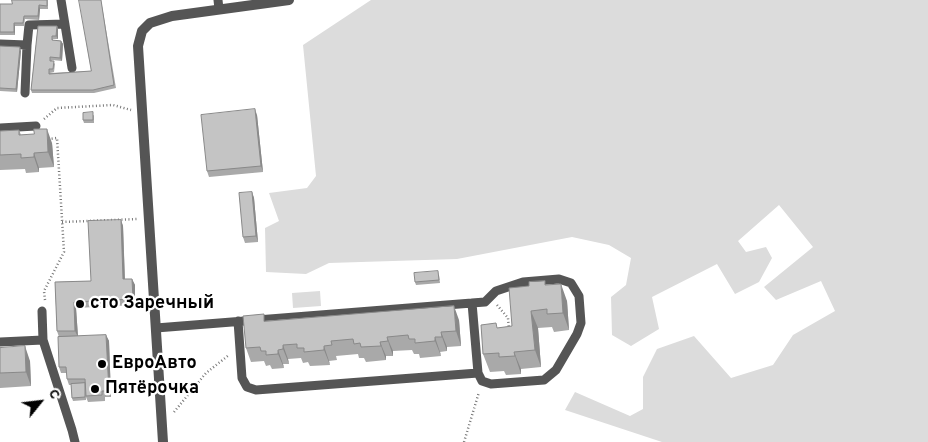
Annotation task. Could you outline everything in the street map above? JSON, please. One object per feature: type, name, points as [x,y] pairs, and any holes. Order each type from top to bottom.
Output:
[{"type":"street","points":[[163,442],[138,46],[142,31],[150,22],[218,5],[289,0]]},
{"type":"lane","points":[[61,0],[72,68]]},
{"type":"lane","points":[[25,93],[29,25],[65,24]]},
{"type":"lane","points":[[0,44],[27,45]]},
{"type":"lane","points":[[0,128],[36,126]]},
{"type":"lane","points":[[156,328],[238,321],[485,302],[496,291],[524,282],[559,279],[572,283],[579,296],[581,323],[577,334],[556,370],[544,380],[491,384],[480,377],[256,390],[247,387],[242,378],[238,321]]},
{"type":"lane","points":[[472,303],[480,377]]},
{"type":"lane","points":[[42,311],[43,340],[75,442]]},
{"type":"lane","points":[[0,342],[43,340]]},
{"type":"path","points":[[36,126],[57,108],[113,104],[142,113]]},
{"type":"path","points":[[42,311],[45,305],[44,292],[64,252],[57,138],[47,139]]},
{"type":"path","points":[[62,222],[149,218]]},
{"type":"path","points":[[496,291],[497,304],[508,318],[509,332]]},
{"type":"path","points":[[162,427],[206,373],[240,347]]},
{"type":"path","points":[[464,442],[480,377]]},
{"type":"shaded area","points":[[371,0],[928,0],[928,442],[662,442],[565,410],[575,392],[630,416],[643,409],[643,377],[657,349],[694,336],[731,378],[773,365],[793,335],[835,311],[821,281],[776,300],[764,287],[813,247],[779,205],[738,241],[746,252],[766,247],[772,258],[759,282],[735,294],[717,264],[652,297],[659,329],[631,346],[612,335],[611,297],[626,285],[631,258],[609,245],[572,237],[457,259],[329,263],[306,274],[266,272],[265,228],[279,221],[269,193],[307,188],[316,176],[303,45]]},
{"type":"shaded area","points":[[320,291],[321,306],[293,308],[292,293]]},
{"type":"building","points":[[12,0],[47,0],[47,6],[39,5],[38,16],[24,16],[23,23],[14,23],[14,32],[0,32],[0,4],[12,4]]},
{"type":"building","points":[[79,0],[101,0],[114,85],[93,90],[31,90],[38,26],[57,26],[56,36],[52,36],[52,40],[61,41],[60,58],[50,57],[50,61],[54,61],[53,69],[49,69],[49,74],[91,71]]},
{"type":"building","points":[[0,46],[20,47],[16,89],[0,88]]},
{"type":"building","points":[[255,109],[261,166],[207,171],[201,115]]},
{"type":"building","points":[[93,112],[93,120],[83,120],[83,113]]},
{"type":"building","points":[[34,129],[47,129],[48,152],[34,153],[34,157],[21,158],[21,154],[0,155],[0,131],[19,130],[19,135],[34,134]]},
{"type":"building","points":[[252,192],[256,236],[243,237],[239,193]]},
{"type":"building","points":[[121,220],[123,279],[132,279],[133,299],[74,302],[75,331],[57,331],[55,282],[91,281],[88,221]]},
{"type":"building","points":[[438,271],[439,280],[415,282],[414,273]]},
{"type":"building","points":[[545,281],[545,285],[561,284],[563,313],[547,314],[547,309],[531,311],[535,350],[514,352],[515,356],[499,357],[499,353],[483,354],[481,325],[496,323],[497,328],[512,326],[509,288],[529,286],[529,282]]},
{"type":"building","points":[[454,306],[456,331],[441,332],[442,337],[435,337],[435,341],[415,343],[415,339],[409,339],[408,335],[387,337],[388,341],[380,342],[381,346],[361,347],[360,343],[354,344],[353,339],[331,341],[332,345],[324,346],[324,350],[304,352],[304,348],[297,348],[297,344],[283,345],[283,349],[278,350],[278,354],[266,355],[266,351],[261,351],[260,347],[246,348],[243,316],[264,314],[264,321]]},
{"type":"building","points":[[106,335],[109,391],[102,391],[102,395],[86,396],[85,379],[67,379],[66,367],[59,367],[58,337]]},
{"type":"building","points":[[25,346],[26,372],[0,373],[0,348]]},
{"type":"building","points":[[85,383],[85,397],[72,398],[71,384]]},
{"type":"place","name":"сто Заречный","points":[[80,304]]},
{"type":"place","name":"ЕвроАвто","points":[[102,364]]},
{"type":"place","name":"Пятёрочка","points":[[95,389]]}]
